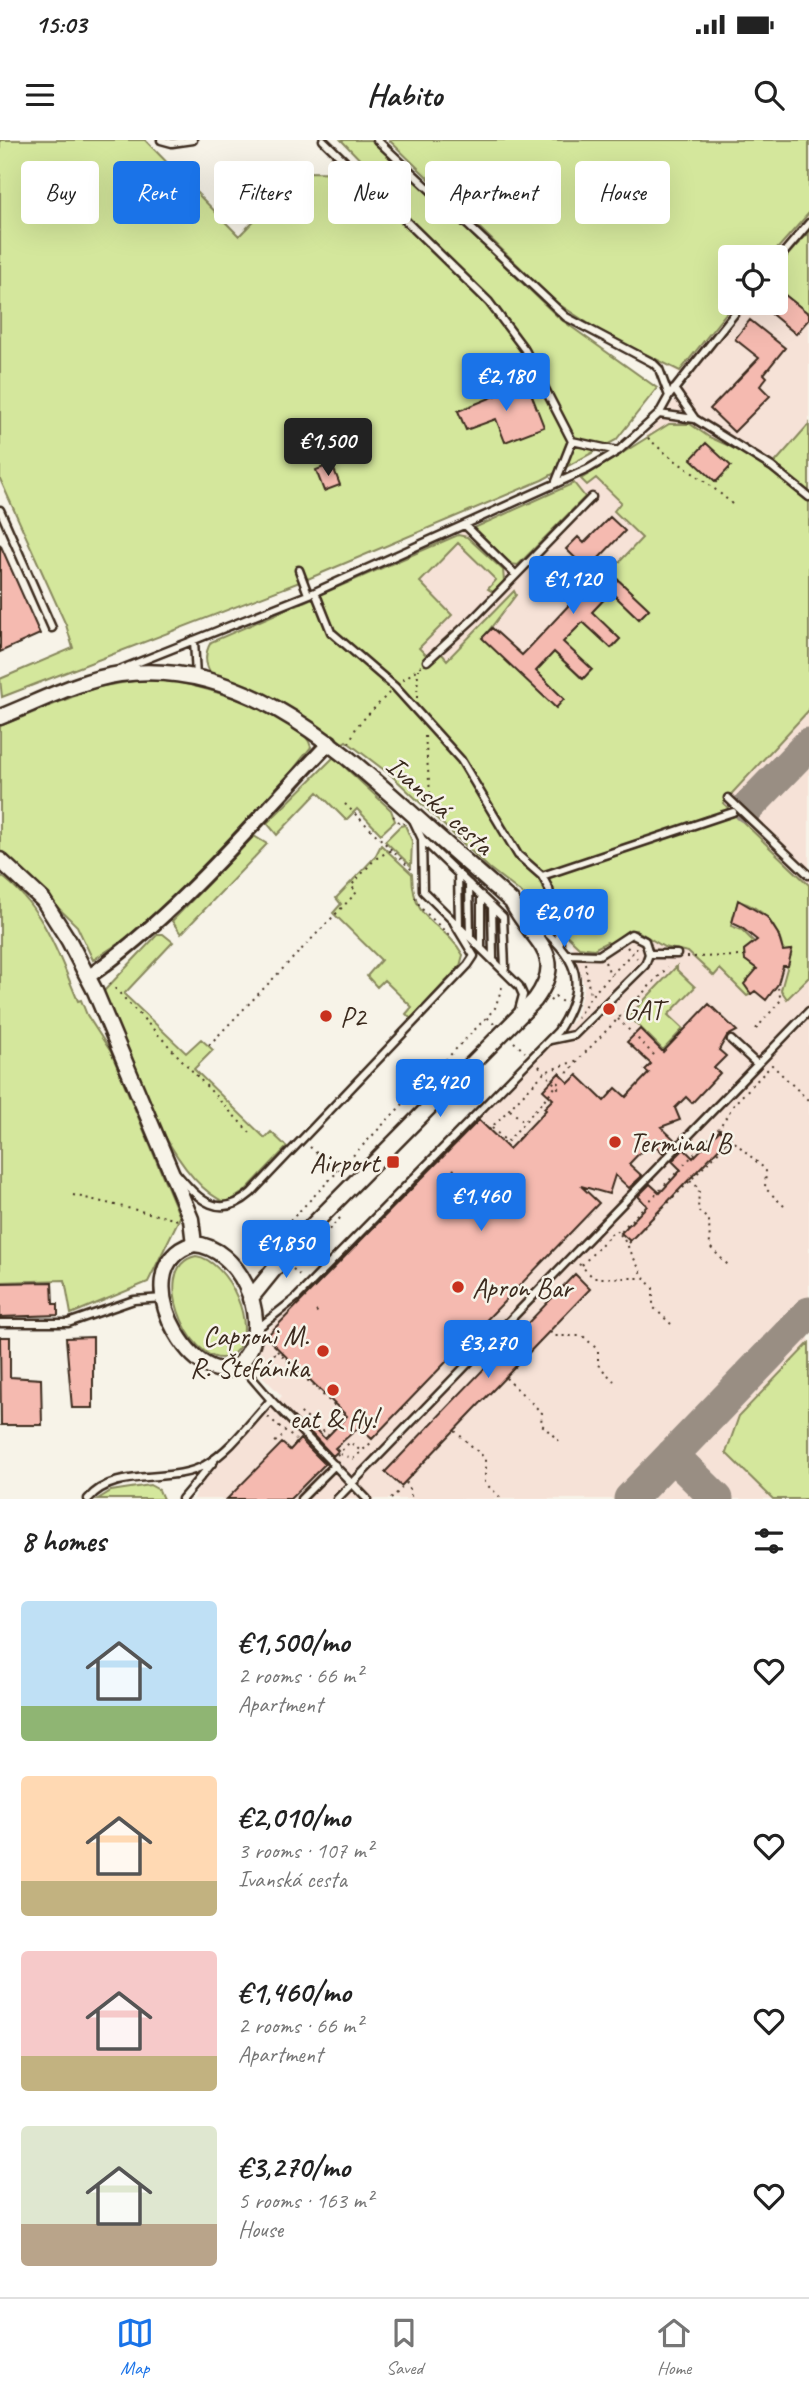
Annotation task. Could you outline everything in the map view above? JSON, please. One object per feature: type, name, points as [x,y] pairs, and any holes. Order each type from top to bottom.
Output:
[{"type":"street","name":"Ivanská cesta","points":[[4,712],[101,677],[136,672],[196,677],[266,703],[330,742],[512,902],[521,922],[544,948],[550,961],[546,984],[250,1299]]},
{"type":"street","points":[[88,977],[128,949],[158,921],[330,742]]},
{"type":"street","points":[[0,860],[43,900],[88,977],[191,1219],[194,1244]]},
{"type":"street","points":[[194,1244],[212,1248],[226,1259],[241,1278],[250,1299],[253,1332],[249,1351],[239,1363],[215,1369],[192,1356],[177,1336],[164,1298],[167,1265],[181,1249],[194,1244]]},
{"type":"lane","points":[[161,140],[172,144],[193,140]]},
{"type":"lane","points":[[323,140],[489,302],[525,350],[572,441],[555,484]]},
{"type":"lane","points":[[377,140],[566,317],[653,363],[671,392],[695,419],[772,467],[809,496]]},
{"type":"lane","points":[[788,248],[809,223]]},
{"type":"lane","points":[[101,677],[311,593],[555,484],[618,451],[642,433],[659,414],[671,392],[733,315]]},
{"type":"lane","points":[[659,414],[695,419]]},
{"type":"lane","points":[[572,441],[618,451]]},
{"type":"lane","points":[[427,661],[592,497]]},
{"type":"lane","points":[[0,510],[52,628]]},
{"type":"lane","points":[[465,525],[516,575]]},
{"type":"lane","points":[[299,570],[331,632],[395,687],[461,760],[518,855],[542,876],[549,889],[560,943]]},
{"type":"lane","points":[[194,640],[196,677]]},
{"type":"lane","points":[[728,798],[809,876]]},
{"type":"lane","points":[[407,810],[422,839],[503,917],[505,968]]},
{"type":"lane","points":[[542,876],[733,813]]},
{"type":"lane","points":[[422,839],[423,891],[456,925],[505,968],[523,995],[518,1015]]},
{"type":"lane","points":[[167,1161],[189,1188],[207,1203],[224,1207],[240,1203],[474,956],[456,925],[458,873]]},
{"type":"lane","points":[[469,884],[470,937]]},
{"type":"lane","points":[[481,895],[481,947]]},
{"type":"lane","points":[[253,1332],[296,1298],[547,1041],[570,1010],[576,978],[568,954],[560,943],[512,902]]},
{"type":"lane","points":[[492,906],[493,958]]},
{"type":"lane","points":[[547,1041],[574,1035],[645,965],[649,954],[645,941],[631,934],[600,955],[583,959],[568,954]]},
{"type":"lane","points":[[649,954],[677,954]]},
{"type":"lane","points":[[337,1499],[809,1011]]},
{"type":"lane","points":[[731,1040],[757,1064]]},
{"type":"lane","points":[[0,1323],[68,1323],[134,1300],[164,1298]]},
{"type":"lane","points":[[239,1363],[367,1499]]},
{"type":"lane","points":[[182,1499],[271,1400]]},
{"type":"lane","points":[[88,1499],[110,1483],[182,1473],[204,1466],[217,1457]]},
{"type":"lane","points":[[301,1499],[333,1463]]},
{"type":"path","points":[[642,433],[665,455],[716,489],[732,504]]},
{"type":"path","points":[[399,684],[427,661]]},
{"type":"path","points":[[417,710],[418,668]]},
{"type":"path","points":[[350,746],[357,726],[391,691]]},
{"type":"path","points":[[428,722],[424,729],[433,818]]},
{"type":"path","points":[[345,804],[414,871]]},
{"type":"path","points":[[209,1045],[357,892],[351,886],[375,859],[391,850]]},
{"type":"path","points":[[573,1023],[591,996],[645,941]]},
{"type":"path","points":[[626,947],[658,977]]},
{"type":"path","points":[[687,957],[745,956]]},
{"type":"path","points":[[591,996],[583,959],[594,961]]},
{"type":"path","points":[[604,961],[611,976]]},
{"type":"path","points":[[578,1060],[545,1072],[490,1129],[507,1142],[578,1060],[668,967]]},
{"type":"path","points":[[110,982],[253,1136]]},
{"type":"path","points":[[756,1030],[781,1000],[778,988]]},
{"type":"path","points":[[549,1003],[555,996],[578,1017]]},
{"type":"path","points":[[302,1246],[285,1227],[487,1017]]},
{"type":"path","points":[[617,1018],[657,1058]]},
{"type":"path","points":[[512,1041],[520,1033]]},
{"type":"path","points":[[619,1233],[719,1128],[735,1103],[772,1065],[809,1101]]},
{"type":"path","points":[[510,1109],[525,1123]]},
{"type":"path","points":[[719,1128],[766,1170],[765,1188],[784,1206]]},
{"type":"path","points":[[628,1244],[731,1139]]},
{"type":"path","points":[[690,1181],[699,1188],[698,1210],[709,1220],[710,1248],[728,1265]]},
{"type":"path","points":[[73,1195],[164,1219],[191,1219]]},
{"type":"path","points":[[300,1260],[302,1246],[346,1212]]},
{"type":"path","points":[[581,1266],[615,1230],[628,1244],[644,1278],[653,1288],[653,1307],[671,1324]]},
{"type":"path","points":[[571,1257],[594,1278],[644,1278]]},
{"type":"path","points":[[292,1268],[305,1280]]},
{"type":"path","points":[[550,1332],[555,1336],[583,1336],[598,1350],[598,1365],[614,1381]]},
{"type":"path","points":[[260,1370],[278,1350],[346,1417],[328,1435],[297,1410]]},
{"type":"path","points":[[506,1378],[542,1413],[541,1424],[559,1441]]},
{"type":"path","points":[[267,1416],[286,1434],[300,1442]]},
{"type":"path","points":[[455,1431],[485,1458],[485,1483],[502,1499]]},
{"type":"path","points":[[275,1442],[286,1434]]},
{"type":"path","points":[[333,1463],[350,1442],[362,1452]]},
{"type":"path","points":[[339,1454],[346,1459],[353,1459],[372,1442]]},
{"type":"path","points":[[391,1499],[407,1483],[412,1499]]},
{"type":"shaded area","points":[[389,140],[809,140],[809,1499],[194,1499],[200,1482],[282,1396],[263,1377],[258,1340],[535,1062],[576,1017],[584,986],[570,939],[529,899],[489,868],[392,776],[346,741],[343,743],[294,710],[207,669],[207,649],[211,642],[574,483],[640,444],[691,379],[603,333],[557,303],[476,224],[561,224],[561,161],[425,161],[425,175]]},
{"type":"green space","points":[[0,140],[145,140],[166,161],[113,161],[113,224],[200,224],[200,196],[214,210],[214,224],[227,224],[239,236],[251,224],[314,224],[314,172],[328,172],[328,224],[411,224],[411,176],[425,190],[425,224],[461,224],[559,318],[657,388],[616,440],[542,480],[310,578],[2,697],[0,679],[73,648],[66,625],[0,479]]},
{"type":"green space","points":[[341,140],[373,140],[395,161],[361,161]]},
{"type":"green space","points":[[389,140],[809,140],[809,213],[781,245],[718,245],[718,315],[724,315],[680,371],[603,333],[557,303],[476,224],[561,224],[561,161],[425,161],[425,175]]},
{"type":"green space","points":[[809,232],[809,314],[788,297],[788,255]]},
{"type":"green space","points":[[669,424],[690,424],[709,437],[772,466],[809,424],[809,710],[723,803],[809,885],[809,977],[787,999],[781,990],[792,950],[783,951],[778,933],[768,919],[755,908],[738,901],[731,926],[742,930],[754,942],[744,950],[745,960],[756,967],[751,994],[747,996],[720,969],[714,976],[688,952],[664,947],[636,930],[627,931],[610,944],[607,942],[594,949],[579,947],[529,899],[489,868],[392,776],[346,741],[343,743],[280,706],[213,676],[207,664],[206,655],[211,642],[458,535],[467,537],[503,570],[504,581],[493,592],[488,589],[496,580],[458,543],[420,582],[452,615],[419,648],[426,655],[442,654],[447,660],[514,591],[516,595],[483,638],[564,699],[536,671],[554,652],[582,679],[592,670],[563,642],[583,622],[612,648],[620,639],[592,612],[611,592],[639,619],[649,609],[610,572],[642,538],[614,511],[621,502],[596,478],[587,485],[581,479]]},
{"type":"green space","points":[[574,483],[585,497],[518,565],[511,564],[474,528]]},
{"type":"green space","points":[[169,680],[226,695],[271,713],[290,723],[304,735],[311,747],[277,790],[148,924],[93,960],[77,926],[0,851],[0,726],[97,687],[134,681]]},
{"type":"green space","points":[[334,757],[391,810],[395,821],[381,834],[357,809],[346,820],[318,792],[277,835],[267,823]]},
{"type":"green space","points":[[405,825],[412,841],[411,866],[385,841],[400,826]]},
{"type":"green space","points":[[254,836],[267,844],[181,934],[172,921]]},
{"type":"green space","points":[[381,845],[412,874],[417,904],[463,955],[460,966],[411,1019],[406,1014],[412,1007],[384,980],[377,987],[367,976],[381,960],[333,913],[341,904],[336,898],[375,857]]},
{"type":"green space","points":[[0,875],[27,901],[48,932],[78,1001],[81,1000],[87,1015],[111,1052],[180,1217],[148,1282],[71,1314],[65,1280],[0,1282]]},
{"type":"green space","points":[[158,934],[163,934],[173,942],[124,994],[186,1053],[201,1039],[213,1050],[194,1069],[265,1138],[271,1132],[287,1147],[245,1191],[227,1203],[206,1190],[186,1169],[168,1141],[137,1078],[103,992]]},
{"type":"green space","points":[[677,966],[677,970],[695,987],[668,1015],[683,1029],[663,1050],[629,1016]]},
{"type":"green space","points":[[196,1256],[208,1260],[229,1282],[242,1313],[244,1329],[241,1342],[234,1353],[220,1358],[205,1352],[192,1338],[175,1299],[175,1280],[181,1265]]},
{"type":"green space","points":[[809,1343],[809,1499],[773,1499],[726,1453],[739,1416]]},
{"type":"green space","points":[[150,1485],[159,1490],[163,1499],[98,1499],[111,1491]]},
{"type":"building","points":[[788,297],[809,314],[809,319],[796,334],[773,315],[788,315]]},
{"type":"building","points":[[750,320],[785,348],[764,374],[767,377],[760,386],[770,396],[734,432],[710,409],[759,358],[735,339]]},
{"type":"building","points":[[527,383],[544,427],[505,442],[496,419],[466,430],[458,411]]},
{"type":"building","points":[[706,443],[731,466],[716,482],[691,459]]},
{"type":"building","points":[[332,464],[340,485],[324,491],[316,470]]},
{"type":"building","points":[[610,517],[625,531],[597,560],[649,609],[639,619],[611,592],[592,612],[620,639],[611,648],[583,622],[563,642],[592,669],[583,679],[554,652],[536,671],[564,699],[556,708],[482,638],[492,628],[522,655],[595,577],[566,549],[578,537],[584,543]]},
{"type":"building","points":[[0,544],[40,634],[0,652]]},
{"type":"building","points":[[738,900],[767,917],[778,934],[783,951],[792,950],[788,966],[783,966],[778,984],[766,1000],[755,991],[751,994],[744,984],[757,969],[745,960],[744,950],[757,940],[732,923]]},
{"type":"building","points":[[709,1004],[737,1031],[727,1036],[719,1050],[726,1056],[714,1068],[720,1073],[692,1103],[686,1097],[675,1108],[680,1120],[661,1127],[676,1141],[663,1153],[651,1141],[629,1164],[642,1176],[629,1188],[615,1175],[609,1194],[581,1186],[599,1203],[372,1439],[359,1427],[335,1448],[338,1451],[333,1456],[308,1430],[312,1426],[325,1439],[347,1416],[266,1337],[479,1120],[509,1149],[546,1110],[544,1108],[553,1099],[543,1090],[559,1073],[569,1083],[577,1075],[604,1101],[616,1088],[626,1097],[649,1073],[645,1070],[651,1064],[627,1042],[640,1029],[663,1052]]},
{"type":"building","points":[[720,1130],[728,1139],[630,1241],[621,1233],[647,1206],[638,1196],[650,1184],[660,1193],[681,1170],[672,1161],[684,1149],[693,1158]]},
{"type":"building","points":[[575,1274],[590,1289],[401,1486],[385,1472]]},
{"type":"building","points":[[52,1282],[53,1304],[58,1304],[58,1315],[0,1317],[0,1283]]},
{"type":"building","points":[[0,1337],[10,1337],[10,1377],[41,1379],[42,1425],[1,1425]]},
{"type":"building","points":[[93,1337],[93,1408],[72,1408],[66,1338]]},
{"type":"building","points":[[300,1439],[325,1464],[290,1499],[227,1499],[282,1443],[290,1450]]},
{"type":"taxiway","points":[[748,807],[809,744]]},
{"type":"taxiway","points":[[630,1499],[809,1313]]},
{"type":"taxiway","points":[[672,1455],[717,1499]]},
{"type":"place","name":"GAT","points":[[609,1009]]},
{"type":"place","name":"P2","points":[[326,1016]]},
{"type":"place","name":"Terminal B","points":[[615,1142]]},
{"type":"place","name":"Airport","points":[[393,1162]]},
{"type":"place","name":"Apron Bar","points":[[458,1287]]},
{"type":"place","name":"Caproni M. R. Štefánika","points":[[323,1351]]},
{"type":"place","name":"eat & fly!","points":[[333,1390]]}]
